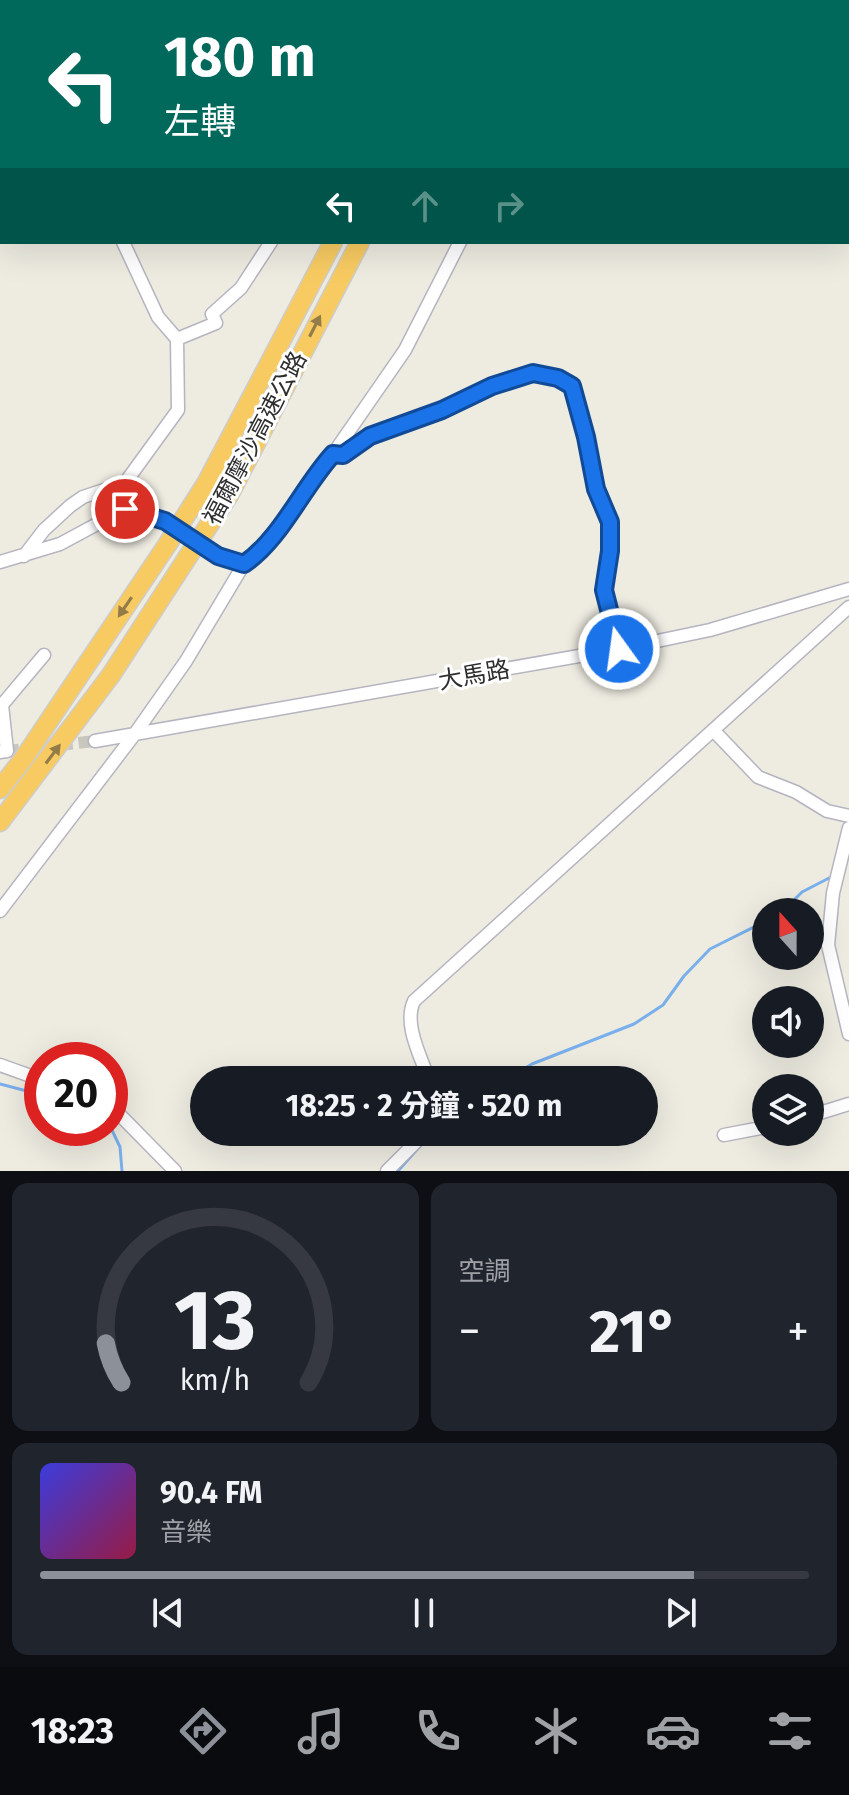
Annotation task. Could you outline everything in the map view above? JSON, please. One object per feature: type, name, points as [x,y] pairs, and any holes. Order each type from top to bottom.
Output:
[{"type":"highway","name":"福爾摩沙高速公路","points":[[0,789],[11,753],[169,542],[207,482],[332,244]]},
{"type":"highway","name":"福爾摩沙高速公路","points":[[2,821],[111,675],[229,495],[359,244]]},
{"type":"highway","points":[[0,782],[11,753]]},
{"type":"street","points":[[24,556],[44,530],[83,497],[125,483],[178,410],[177,339],[158,317],[124,244]]},
{"type":"street","points":[[177,339],[216,323],[212,314],[241,288],[270,244]]},
{"type":"street","points":[[0,911],[134,735],[186,661],[244,564],[262,552],[405,350],[459,244]]},
{"type":"street","points":[[333,454],[343,455],[370,436],[442,410],[492,386],[533,373],[558,378],[572,386],[596,489],[610,522],[610,551],[604,590],[619,649]]},
{"type":"street","points":[[0,562],[60,544],[125,509],[165,521],[218,556],[244,564]]},
{"type":"street","name":"大馬路","points":[[95,741],[619,649],[710,630],[849,589]]},
{"type":"street","points":[[424,1066],[409,1012],[414,1001],[849,607]]},
{"type":"street","points":[[11,753],[2,705],[44,655]]},
{"type":"street","points":[[714,731],[758,777],[796,792],[827,811],[849,816]]},
{"type":"street","points":[[849,828],[833,893],[828,945],[849,1034]]},
{"type":"street","points":[[0,1065],[24,1074]]},
{"type":"street","points":[[824,1112],[849,1104]]},
{"type":"street","points":[[128,1123],[175,1171]]},
{"type":"street","points":[[724,1135],[752,1130]]},
{"type":"street","points":[[387,1171],[412,1146]]},
{"type":"waterway","points":[[796,898],[833,876]]},
{"type":"waterway","points":[[529,1066],[634,1024],[663,1005],[684,976],[710,949],[752,928]]},
{"type":"waterway","points":[[0,1084],[24,1090]]},
{"type":"waterway","points":[[120,1146],[122,1171]]},
{"type":"waterway","points":[[398,1171],[420,1146]]},
{"type":"tunnel","points":[[7,751],[95,741]]},
{"type":"route","points":[[125,509],[165,521],[218,556],[244,564],[262,552],[314,476],[333,454],[343,455],[370,436],[442,410],[492,386],[533,373],[558,378],[572,386],[596,489],[610,522],[610,551],[604,590],[619,649]]}]
